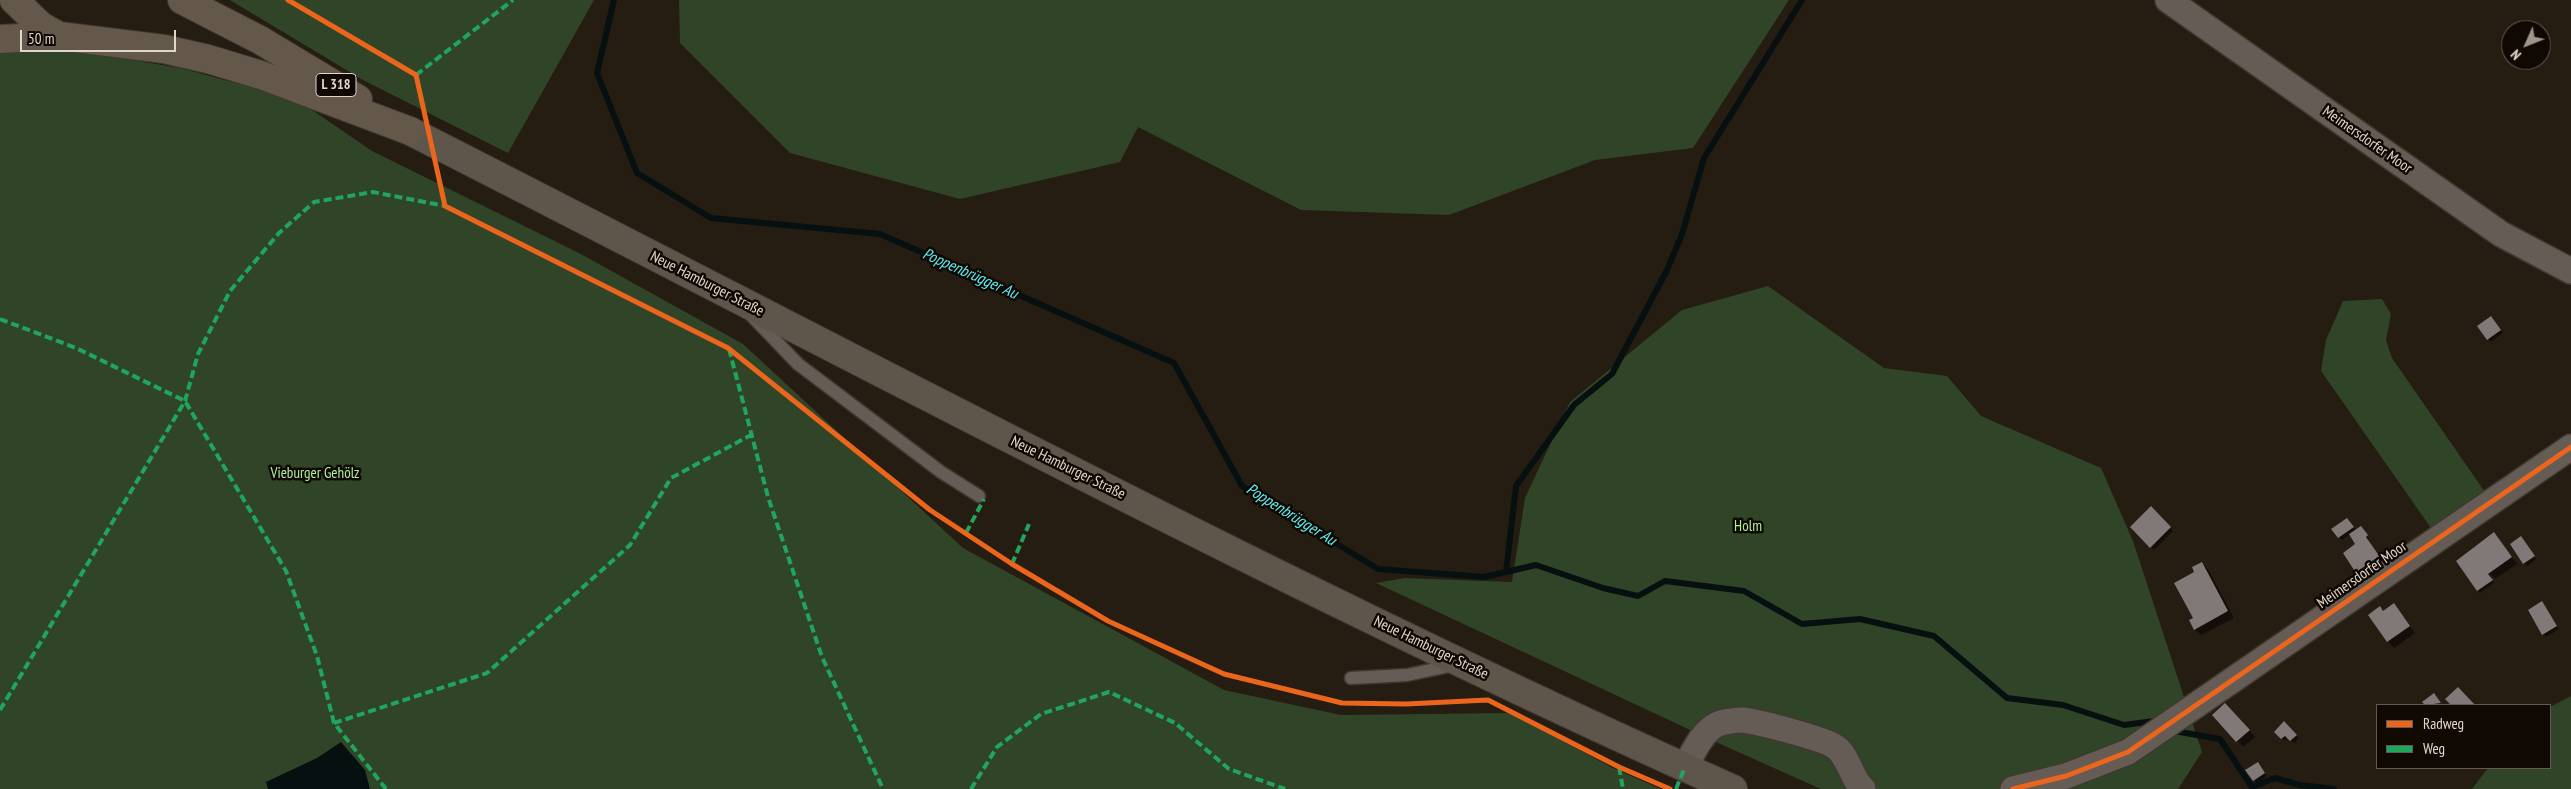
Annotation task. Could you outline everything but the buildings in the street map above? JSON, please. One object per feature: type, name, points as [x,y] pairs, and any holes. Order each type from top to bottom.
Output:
[{"type":"main road","points":[[14,0],[33,20],[58,36]]},
{"type":"main road","name":"L 318","points":[[182,0],[276,50],[410,131]]},
{"type":"main road","points":[[0,39],[58,36],[164,50],[208,59],[261,75],[410,131]]},
{"type":"main road","name":"Neue Hamburger Straße","points":[[410,131],[1006,437],[1461,663],[1677,778],[1733,789]]},
{"type":"street","name":"Meimersdorfer Moor","points":[[2168,0],[2501,234],[2571,271]]},
{"type":"street","name":"Meimersdorfer Moor","points":[[2013,789],[2066,776],[2128,752],[2571,447]]},
{"type":"street","points":[[1677,778],[1698,742],[1716,724],[1742,720],[1819,738],[1835,746],[1847,762],[1855,781],[1863,789]]},
{"type":"lane","points":[[735,299],[798,364],[941,472],[979,496]]},
{"type":"lane","points":[[1351,678],[1407,675],[1461,663]]},
{"type":"path","points":[[288,0],[416,75],[423,103]]},
{"type":"path","points":[[445,206],[728,348],[930,510],[1012,564],[1108,621],[1224,674],[1342,703],[1406,704],[1488,700]]},
{"type":"path","points":[[1592,753],[1677,778]]},
{"type":"green space","points":[[230,0],[594,0],[508,153],[363,80]]},
{"type":"green space","points":[[679,0],[1789,0],[1693,148],[1595,160],[1449,215],[1301,210],[1138,127],[1120,162],[960,199],[790,153],[680,43]]},
{"type":"green space","name":"Vieburger Gehölz","points":[[66,49],[180,68],[296,99],[372,151],[579,253],[743,344],[963,548],[1224,690],[1341,715],[1511,713],[1613,768],[1661,789],[0,789],[0,52]]},
{"type":"green space","name":"Holm","points":[[1768,286],[1884,368],[1947,376],[1981,416],[2101,468],[2133,541],[2202,752],[2178,789],[1821,789],[1718,743],[1376,583],[1405,578],[1512,582],[1525,498],[1570,402],[1682,310]]},
{"type":"green space","points":[[2382,299],[2391,314],[2386,340],[2392,358],[2485,492],[2431,528],[2321,371],[2326,340],[2343,301]]},
{"type":"green space","points":[[2571,696],[2571,789],[2472,789],[2487,769],[2551,769],[2551,706]]},
{"type":"shaded area","points":[[341,742],[365,770],[370,789],[268,789],[266,782],[317,758]]},
{"type":"waterway","name":"Poppenbrügger Au","points":[[614,0],[597,73],[637,173],[711,218],[880,234],[1174,363],[1242,486],[1378,569],[1484,577],[1536,565],[1603,588],[1638,596],[1665,581],[1744,591],[1802,624],[1860,619],[1934,636],[2007,698],[2063,705],[2124,725],[2154,721]]},
{"type":"waterway","points":[[1506,572],[1516,486],[1574,405],[1612,374],[1667,270],[1682,234],[1704,158],[1802,0]]},
{"type":"waterway","name":"Poppenbrügger Au","points":[[2174,731],[2220,739],[2252,787],[2275,778],[2300,785],[2334,789]]},
{"type":"marked path","points":[[416,75],[513,0]]},
{"type":"marked path","points":[[0,710],[185,401],[198,354],[230,291],[279,233],[314,202],[373,192],[445,206],[445,203]]},
{"type":"marked path","points":[[0,319],[76,348],[185,401],[286,571],[317,656],[334,723],[386,789]]},
{"type":"marked path","points":[[729,349],[768,497],[822,657],[883,789]]},
{"type":"marked path","points":[[334,723],[487,673],[630,545],[671,478],[751,435]]},
{"type":"marked path","points":[[966,533],[984,499]]},
{"type":"marked path","points":[[1012,564],[1029,524]]},
{"type":"marked path","points":[[971,789],[997,747],[1041,714],[1109,692],[1175,723],[1229,769],[1285,789]]},
{"type":"marked path","points":[[1619,767],[1623,789]]},
{"type":"marked path","points":[[1676,789],[1685,767]]},
{"type":"cycle path","points":[[288,0],[416,75],[445,206],[728,348],[930,510],[1012,564],[1108,621],[1224,674],[1342,703],[1406,704],[1488,700],[1619,767],[1670,789]]},
{"type":"cycle path","points":[[2013,789],[2066,776],[2128,752],[2571,447]]}]
